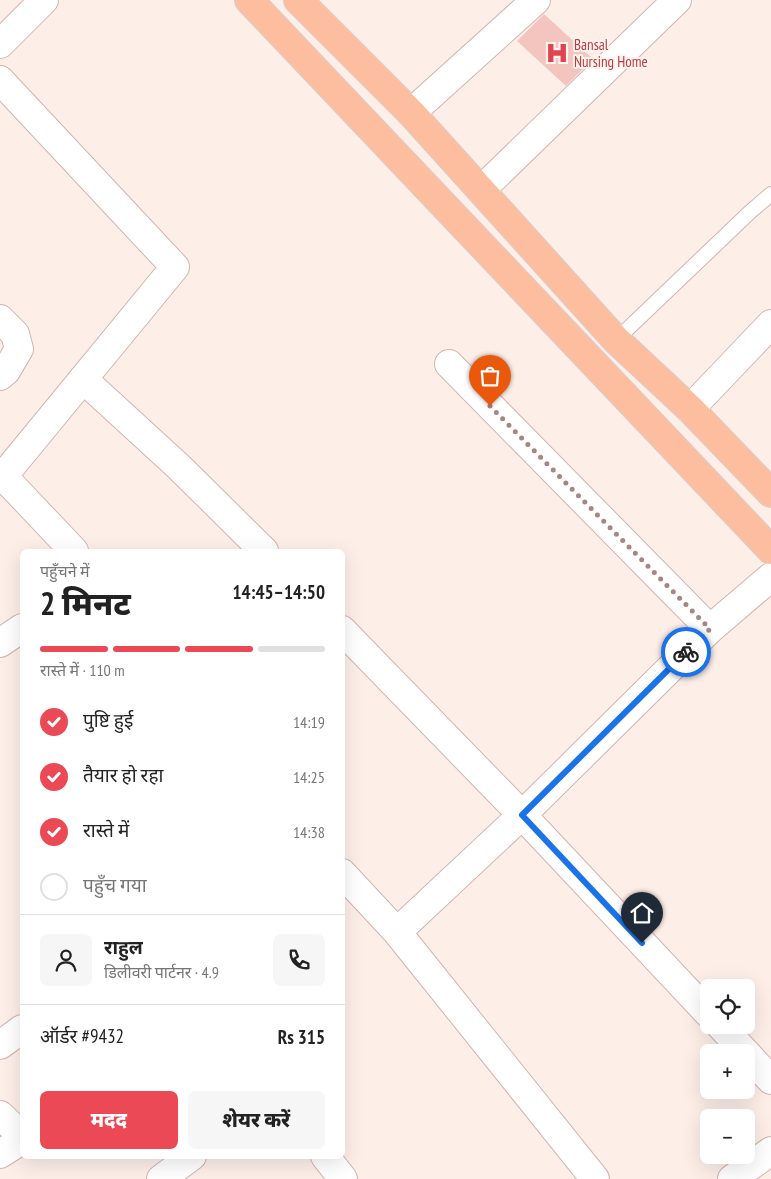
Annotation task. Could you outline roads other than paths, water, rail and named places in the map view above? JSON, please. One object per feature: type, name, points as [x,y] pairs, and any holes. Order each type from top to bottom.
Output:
[{"type":"main road","points":[[249,0],[771,550]]},
{"type":"main road","points":[[304,2],[411,113],[616,340],[690,409],[769,487]]},
{"type":"street","points":[[0,44],[44,0]]},
{"type":"street","points":[[411,113],[536,0]]},
{"type":"street","points":[[481,190],[677,0]]},
{"type":"street","points":[[0,80],[175,268],[1,477],[72,549]]},
{"type":"street","points":[[0,319],[15,334],[19,349],[0,376]]},
{"type":"street","points":[[690,409],[771,324]]},
{"type":"street","points":[[449,364],[710,629]]},
{"type":"street","points":[[84,379],[179,467],[262,549]]},
{"type":"street","points":[[397,932],[522,815],[710,629],[771,576]]},
{"type":"street","points":[[0,643],[20,629]]},
{"type":"street","points":[[345,633],[522,815],[700,1004]]},
{"type":"street","points":[[345,876],[397,932],[595,1179]]},
{"type":"street","points":[[0,1045],[20,1030]]},
{"type":"street","points":[[728,1034],[738,1044]]},
{"type":"street","points":[[755,1063],[771,1080]]},
{"type":"street","points":[[0,1115],[20,1134]]},
{"type":"street","points":[[0,1154],[20,1141]]},
{"type":"street","points":[[732,1179],[771,1151]]},
{"type":"street","points":[[327,1159],[343,1179]]},
{"type":"lane","points":[[616,340],[771,194]]},
{"type":"place","name":"Bansal Nursing Home","points":[[557,53]]}]
